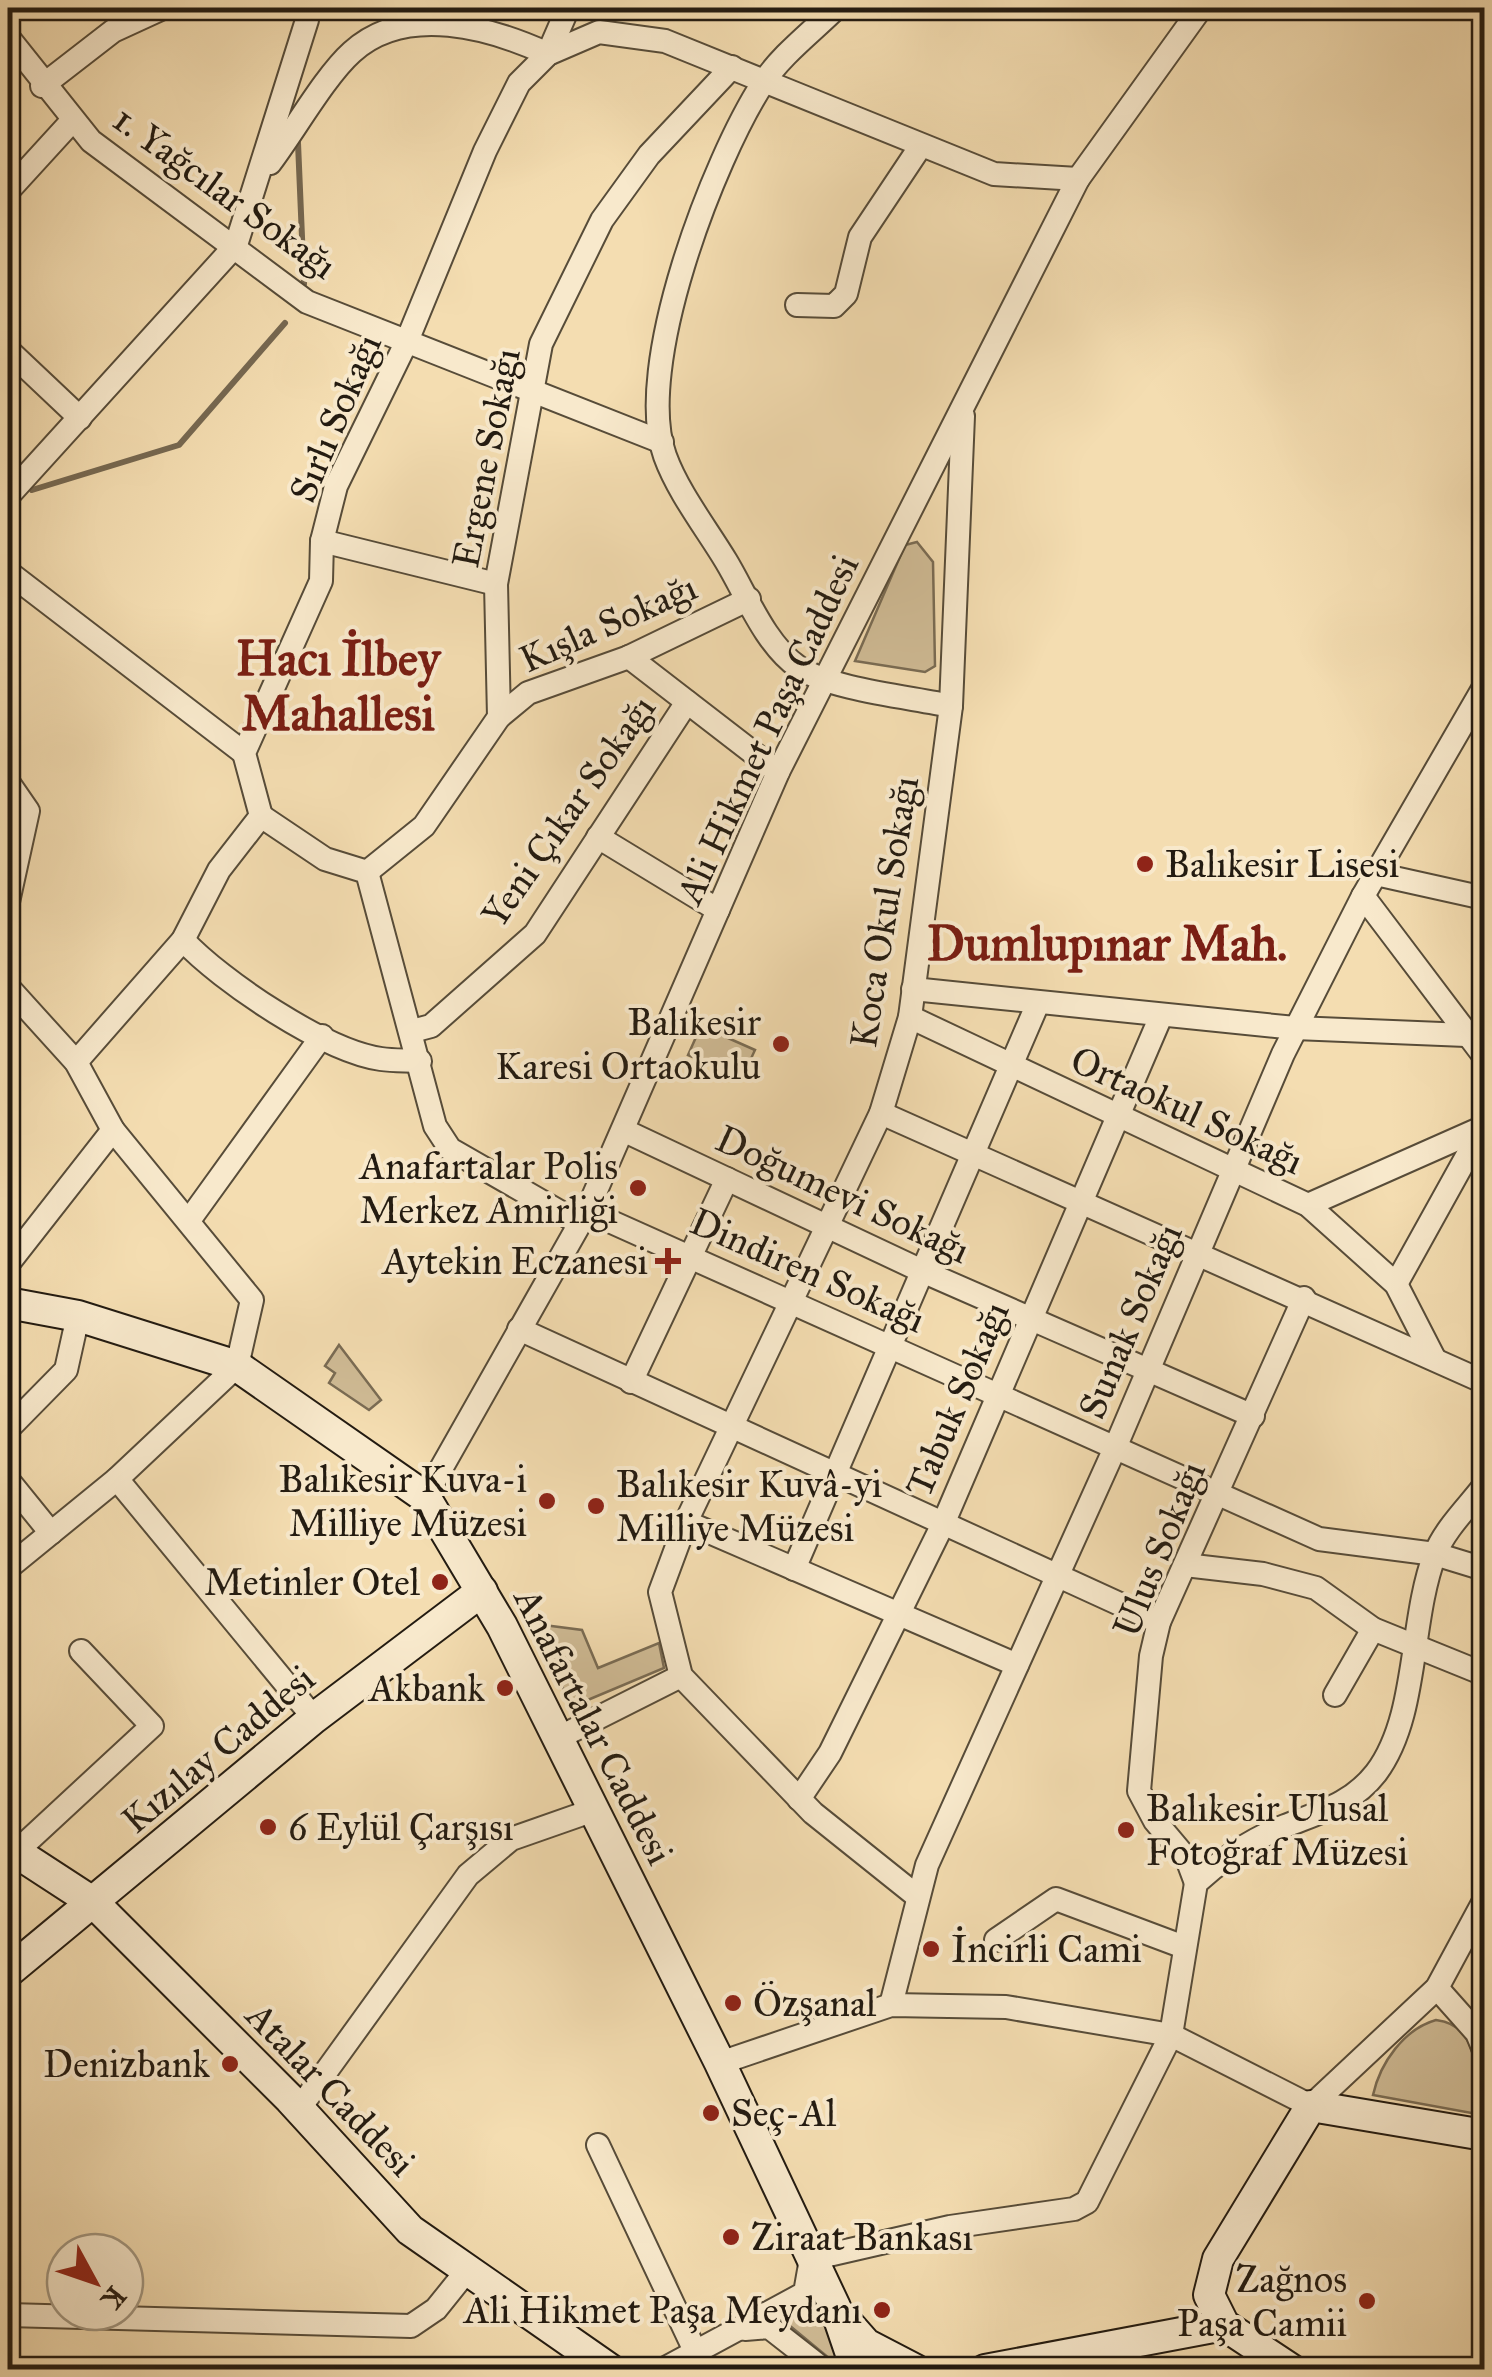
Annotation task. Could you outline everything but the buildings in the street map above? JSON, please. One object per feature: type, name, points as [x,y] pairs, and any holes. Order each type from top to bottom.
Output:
[{"type":"main road","name":"Anafartalar Caddesi","points":[[8,1303],[78,1316],[237,1366],[424,1496],[482,1591],[720,2063],[835,2307]]},
{"type":"main road","name":"Kızılay Caddesi","points":[[8,1972],[314,1718],[482,1591]]},
{"type":"main road","name":"Atalar Caddesi","points":[[12,1850],[94,1903],[298,2109],[410,2230],[611,2370]]},
{"type":"main road","points":[[1292,2370],[1224,2325],[1209,2295],[1218,2258],[1311,2106],[1484,2135]]},
{"type":"main road","points":[[835,2307],[852,2356],[852,2370]]},
{"type":"main road","points":[[835,2307],[866,2344],[916,2370]]},
{"type":"main road","points":[[985,2370],[1224,2325]]},
{"type":"street","points":[[42,86],[113,31],[163,8]]},
{"type":"street","points":[[8,496],[236,245],[307,20],[305,8]]},
{"type":"street","points":[[548,54],[568,8]]},
{"type":"street","points":[[836,8],[765,79],[732,136],[688,254],[662,348],[658,423],[665,456],[775,643],[798,666],[825,678],[952,706]]},
{"type":"street","name":"Ali Hikmet Paşa Caddesi","points":[[424,1496],[583,1217],[625,1130],[778,772],[1078,179],[1201,8]]},
{"type":"street","points":[[259,178],[351,52],[378,35],[418,26],[455,25],[502,32],[548,54],[599,32],[665,41],[994,174],[1078,179]]},
{"type":"street","name":"1. Yağcılar Sokağı","points":[[8,37],[42,86],[90,141],[236,245],[306,302],[662,442]]},
{"type":"street","name":"Sırlı Sokağı","points":[[244,754],[320,581],[322,541],[336,486],[407,341],[485,151],[519,83],[548,54]]},
{"type":"street","name":"Ergene Sokağı","points":[[499,717],[496,584],[541,344],[602,220],[649,155],[732,67]]},
{"type":"street","points":[[8,191],[72,120]]},
{"type":"street","points":[[797,305],[834,306],[846,294],[860,237],[920,147]]},
{"type":"street","points":[[8,350],[80,418]]},
{"type":"street","name":"Koca Okul Sokağı","points":[[681,1676],[660,1592],[686,1522],[881,1112],[910,1017],[952,706],[964,408]]},
{"type":"street","points":[[322,541],[496,584]]},
{"type":"street","points":[[8,572],[244,754],[261,816],[325,859],[367,872],[403,847],[424,826],[499,717]]},
{"type":"street","name":"Kışla Sokağı","points":[[499,717],[528,693],[628,658],[748,598]]},
{"type":"street","points":[[628,658],[778,772]]},
{"type":"street","name":"Sunak Sokağı","points":[[891,2006],[927,1865],[1115,1448],[1294,1028],[1363,896],[1484,687]]},
{"type":"street","name":"Yeni Çıkar Sokağı","points":[[412,1031],[432,1026],[535,934],[687,702]]},
{"type":"street","points":[[8,782],[28,812],[8,902]]},
{"type":"street","points":[[76,1062],[184,940],[219,870],[261,816]]},
{"type":"street","points":[[598,836],[718,910]]},
{"type":"street","name":"Dindiren Sokağı","points":[[367,872],[435,1126],[450,1149],[583,1217],[692,1255],[1319,1539],[1435,1554],[1484,1569]]},
{"type":"street","points":[[1376,874],[1484,898]]},
{"type":"street","points":[[1363,896],[1484,1056]]},
{"type":"street","points":[[184,940],[237,989],[322,1036],[380,1059],[420,1061]]},
{"type":"street","points":[[8,988],[76,1062],[113,1130],[190,1219],[252,1300],[237,1366],[117,1480],[8,1568]]},
{"type":"street","points":[[913,989],[1294,1028],[1466,1035]]},
{"type":"street","points":[[794,1569],[1038,1003]]},
{"type":"street","name":"Tabuk Sokağı","points":[[799,1799],[830,1753],[942,1524],[1161,1016]]},
{"type":"street","name":"Ortaokul Sokağı","points":[[910,1017],[1010,1068],[1234,1166],[1308,1205],[1396,1284],[1434,1358]]},
{"type":"street","points":[[190,1219],[322,1036]]},
{"type":"street","points":[[881,1112],[1304,1298],[1484,1382]]},
{"type":"street","points":[[1308,1205],[1483,1128]]},
{"type":"street","points":[[1396,1284],[1483,1128]]},
{"type":"street","points":[[8,1264],[113,1130]]},
{"type":"street","name":"Doğumevi Sokağı","points":[[625,1130],[922,1271],[1253,1416]]},
{"type":"street","points":[[632,1382],[728,1179]]},
{"type":"street","name":"Ulus Sokağı","points":[[1196,1883],[1187,1859],[1155,1821],[1139,1791],[1151,1656],[1159,1622],[1304,1298]]},
{"type":"street","points":[[8,1430],[66,1370],[78,1316]]},
{"type":"street","points":[[519,1329],[1159,1622]]},
{"type":"street","points":[[8,1480],[51,1533]]},
{"type":"street","points":[[117,1480],[314,1718]]},
{"type":"street","points":[[662,2370],[805,2293],[811,2259],[950,2226],[1074,2209],[1087,2202],[1171,2035],[1196,1883],[1214,1866],[1282,1828],[1346,1803],[1375,1775],[1398,1737],[1412,1648],[1435,1554],[1484,1486]]},
{"type":"street","points":[[686,1522],[1017,1664]]},
{"type":"street","points":[[1184,1565],[1262,1574],[1316,1588],[1373,1629],[1484,1674]]},
{"type":"street","points":[[1335,1695],[1373,1629]]},
{"type":"street","points":[[12,1850],[152,1726],[81,1651]]},
{"type":"street","points":[[556,1739],[681,1676],[799,1799],[864,1858],[918,1897]]},
{"type":"street","points":[[298,2109],[468,1875],[511,1839],[591,1811]]},
{"type":"street","points":[[996,1940],[1043,1903],[1056,1898],[1184,1947]]},
{"type":"street","points":[[720,2063],[891,2006],[1006,2006],[1171,2035],[1311,2106],[1436,1988],[1484,1901]]},
{"type":"street","points":[[1436,1988],[1477,2033],[1484,2050]]},
{"type":"street","points":[[598,2145],[696,2353]]},
{"type":"street","points":[[8,2315],[411,2326],[436,2309],[469,2268]]},
{"type":"street","points":[[741,2330],[769,2327],[824,2370]]},
{"type":"shaded area","points":[[917,542],[933,562],[935,666],[925,672],[855,661],[905,545]]},
{"type":"shaded area","points":[[701,1026],[755,1050],[742,1078],[688,1055]]},
{"type":"shaded area","points":[[339,1345],[381,1400],[369,1410],[329,1383],[335,1373],[325,1366]]},
{"type":"shaded area","points":[[536,1624],[582,1630],[598,1668],[659,1643],[664,1668],[571,1707]]},
{"type":"shaded area","points":[[1436,2020],[1451,2024],[1469,2043],[1477,2114],[1373,2095],[1381,2071],[1395,2049],[1414,2031]]},
{"type":"shaded area","points":[[815,2303],[837,2340],[841,2368],[784,2321]]},
{"type":"waterway","points":[[582,11],[611,8]]},
{"type":"waterway","points":[[298,143],[304,284]]},
{"type":"waterway","points":[[32,490],[179,445],[285,323]]},
{"type":"place","name":"Balıkesir Lisesi","points":[[1145,864]]},
{"type":"place","name":"Balıkesir Karesi Ortaokulu","points":[[781,1044]]},
{"type":"place","name":"Anafartalar Polis Merkez Amirliği","points":[[638,1188]]},
{"type":"place","name":"Aytekin Eczanesi","points":[[668,1261]]},
{"type":"place","name":"Balıkesir Kuva-i Milliye Müzesi","points":[[547,1501]]},
{"type":"place","name":"Balıkesir Kuvâ-yi Milliye Müzesi","points":[[596,1506]]},
{"type":"place","name":"Metinler Otel","points":[[440,1582]]},
{"type":"place","name":"Akbank","points":[[505,1688]]},
{"type":"place","name":"6 Eylül Çarşısı","points":[[268,1827]]},
{"type":"place","name":"Balıkesir Ulusal Fotoğraf Müzesi","points":[[1126,1830]]},
{"type":"place","name":"İncirli Cami","points":[[931,1949]]},
{"type":"place","name":"Özşanal","points":[[733,2003]]},
{"type":"place","name":"Denizbank","points":[[230,2064]]},
{"type":"place","name":"Seç-Al","points":[[711,2113]]},
{"type":"place","name":"Ziraat Bankası","points":[[731,2237]]},
{"type":"place","name":"Zağnos Paşa Camii","points":[[1367,2301]]},
{"type":"place","name":"Ali Hikmet Paşa Meydanı","points":[[882,2310]]},
{"type":"district","name":"Hacı İlbey Mahallesi","points":[[338,686]]},
{"type":"district","name":"Dumlupınar Mah.","points":[[1107,943]]}]
